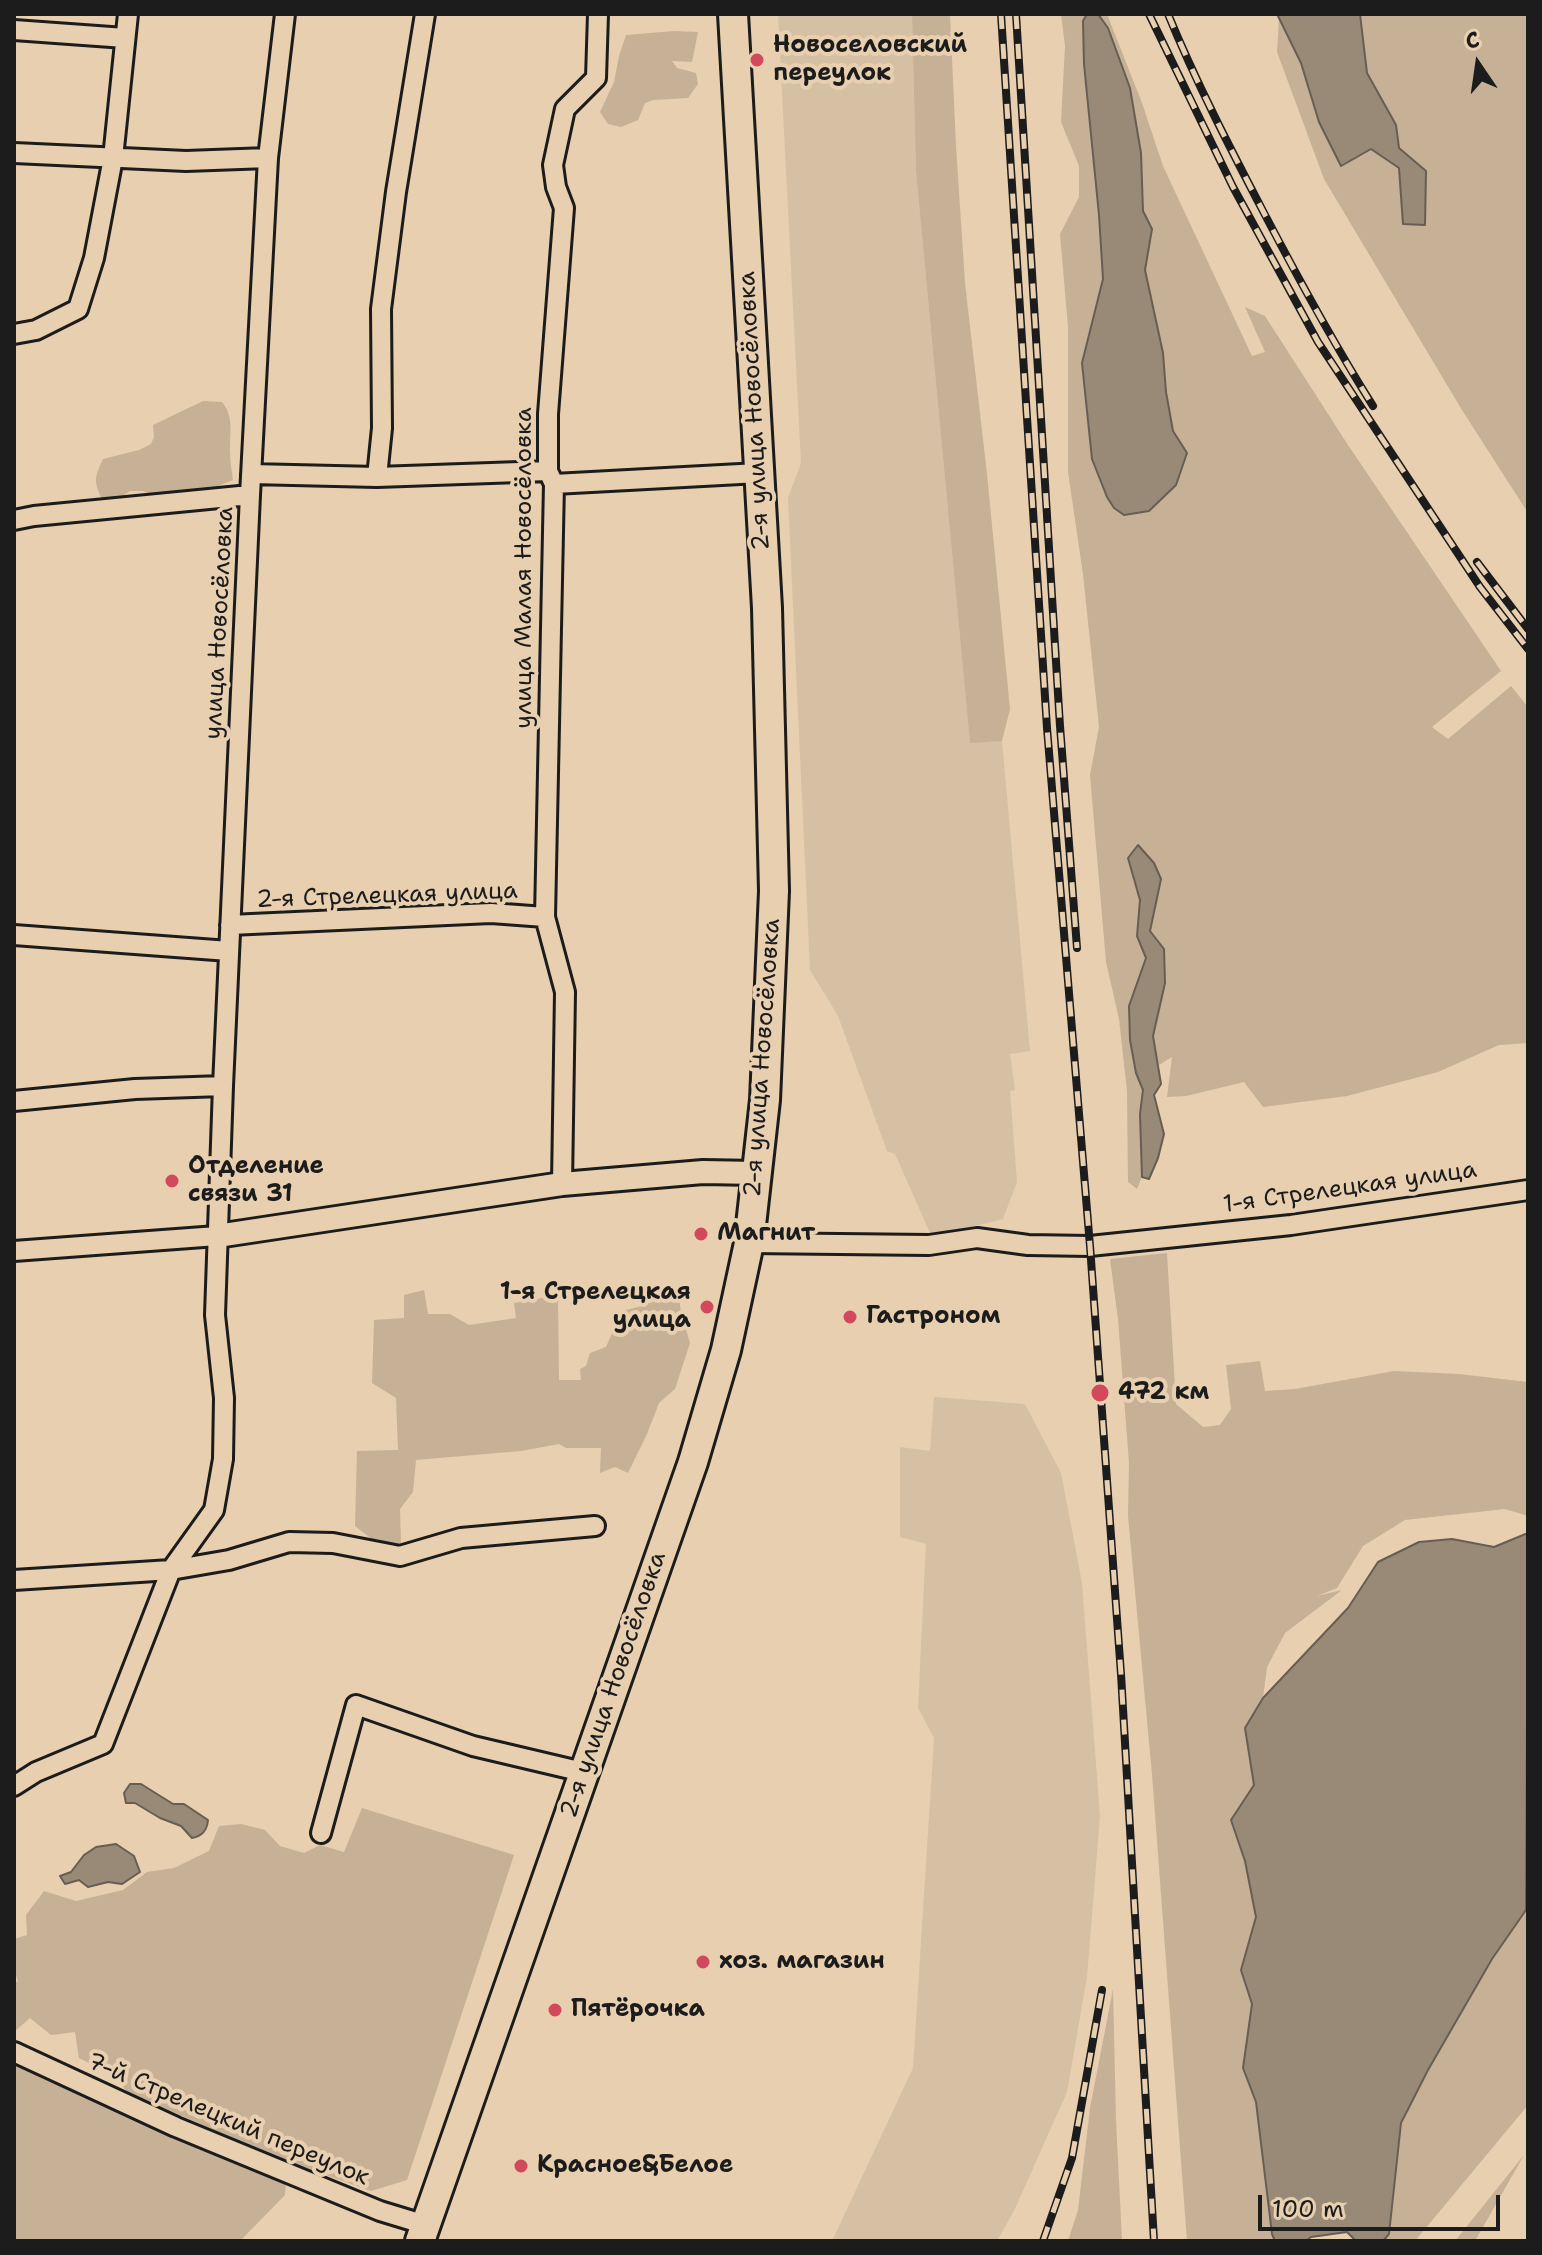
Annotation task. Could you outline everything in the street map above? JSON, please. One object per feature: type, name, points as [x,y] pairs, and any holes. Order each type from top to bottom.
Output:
[{"type":"main road","name":"2-я улица Новосёловка","points":[[423,2233],[712,1402],[739,1298],[749,1243],[769,1030],[774,891],[767,608],[733,14]]},
{"type":"street","points":[[14,334],[36,330],[78,309],[94,258],[113,158],[128,14]]},
{"type":"street","name":"улица Новосёловка","points":[[14,1786],[36,1772],[103,1744],[171,1570],[214,1510],[223,1459],[224,1398],[215,1315],[223,1086],[268,158],[285,14]]},
{"type":"street","points":[[377,477],[382,428],[381,309],[396,192],[425,14]]},
{"type":"street","name":"улица Малая Новосёловка","points":[[562,1184],[565,992],[545,917],[551,478],[548,414],[564,208],[556,187],[553,165],[565,109],[596,78],[598,14]]},
{"type":"street","points":[[14,30],[125,38]]},
{"type":"street","points":[[14,153],[186,161],[268,158]]},
{"type":"street","points":[[251,474],[551,478],[759,473]]},
{"type":"street","points":[[14,520],[250,495]]},
{"type":"street","name":"2-я Стрелецкая улица","points":[[230,925],[491,913],[545,917]]},
{"type":"street","points":[[14,935],[229,951]]},
{"type":"street","points":[[14,1101],[135,1089],[223,1086]]},
{"type":"street","points":[[14,1251],[217,1236],[562,1184],[703,1172],[757,1173]]},
{"type":"street","name":"1-я Стрелецкая улица","points":[[749,1243],[929,1245],[977,1238],[1028,1245],[1090,1246],[1291,1225],[1528,1190]]},
{"type":"street","points":[[14,1580],[171,1570],[229,1560],[289,1542],[333,1543],[400,1556],[461,1538],[595,1526]]},
{"type":"street","points":[[321,1833],[356,1705],[473,1746],[583,1772]]},
{"type":"street","name":"7-й Стрелецкий переулок","points":[[14,2052],[176,2127],[380,2211],[423,2233]]},
{"type":"shaded area","points":[[778,14],[912,14],[916,172],[970,742],[1002,741],[1030,1051],[1010,1054],[1015,1090],[1010,1091],[1017,1182],[1003,1219],[951,1232],[930,1233],[895,1154],[887,1151],[838,1016],[810,970],[788,498],[801,463]]},
{"type":"shaded area","points":[[912,14],[950,14],[965,283],[1010,709],[1002,741],[970,743],[916,172]]},
{"type":"shaded area","points":[[1061,14],[1087,14],[1083,21],[1084,64],[1103,279],[1082,363],[1092,459],[1114,508],[1187,453],[1173,431],[1163,353],[1145,270],[1152,229],[1143,211],[1141,153],[1130,88],[1108,28],[1098,14],[1107,14],[1163,166],[1252,356],[1265,352],[1245,307],[1265,316],[1501,671],[1432,727],[1448,739],[1511,686],[1528,707],[1528,1043],[1499,1045],[1438,1072],[1347,1096],[1263,1107],[1244,1082],[1186,1096],[1167,1097],[1172,1057],[1159,1065],[1153,1036],[1165,983],[1150,931],[1161,879],[1154,863],[1137,845],[1128,858],[1140,900],[1137,936],[1146,958],[1129,1006],[1130,1040],[1136,1073],[1143,1090],[1140,1114],[1142,1177],[1137,1189],[1128,1182],[1127,1091],[1119,1019],[1106,962],[1090,775],[1099,727],[1083,574],[1068,472],[1068,327],[1060,234],[1079,197],[1079,166],[1061,122],[1065,46]]},
{"type":"shaded area","points":[[1087,14],[1098,14],[1108,28],[1130,88],[1141,153],[1143,211],[1152,229],[1145,270],[1163,353],[1173,431],[1187,453],[1176,485],[1149,511],[1124,515],[1114,508],[1107,497],[1092,459],[1082,363],[1103,279],[1084,64],[1083,21]]},
{"type":"shaded area","points":[[1277,14],[1360,14],[1367,73],[1396,125],[1399,148],[1426,171],[1425,225],[1403,224],[1399,168],[1371,149],[1341,166],[1319,122],[1301,63]]},
{"type":"shaded area","points":[[1360,14],[1528,14],[1528,513],[1462,410],[1324,179],[1277,52],[1279,19],[1301,63],[1319,122],[1342,166],[1371,149],[1399,168],[1403,224],[1396,125],[1367,73]]},
{"type":"shaded area","points":[[698,32],[692,62],[672,61],[677,68],[696,73],[698,84],[688,98],[654,100],[645,103],[638,120],[621,127],[608,124],[600,112],[614,82],[626,35]]},
{"type":"shaded area","points":[[203,401],[222,402],[229,414],[233,480],[203,492],[156,496],[143,491],[130,491],[121,497],[102,499],[96,479],[103,459],[151,444],[153,425]]},
{"type":"shaded area","points":[[1138,845],[1154,863],[1161,879],[1150,931],[1164,949],[1165,983],[1153,1036],[1161,1084],[1154,1095],[1164,1134],[1149,1179],[1142,1177],[1140,1114],[1143,1090],[1136,1073],[1130,1040],[1129,1006],[1146,958],[1137,936],[1140,900],[1128,858]]},
{"type":"shaded area","points":[[1167,1253],[1176,1404],[1203,1427],[1220,1425],[1231,1409],[1226,1365],[1260,1361],[1265,1391],[1295,1389],[1394,1371],[1528,1382],[1528,1516],[1505,1509],[1405,1520],[1363,1546],[1337,1588],[1317,1596],[1342,1590],[1285,1633],[1267,1667],[1263,1698],[1245,1727],[1254,1785],[1231,1820],[1245,1861],[1256,1917],[1241,1970],[1252,2004],[1243,2068],[1256,2102],[1275,2241],[1187,2241],[1152,1774],[1128,1516],[1129,1463],[1118,1319],[1110,1259]]},
{"type":"shaded area","points":[[424,1290],[428,1314],[450,1314],[469,1325],[516,1318],[514,1303],[558,1295],[559,1380],[581,1380],[580,1369],[586,1366],[590,1353],[606,1347],[622,1311],[642,1306],[646,1290],[678,1291],[690,1343],[675,1389],[659,1403],[628,1473],[615,1467],[600,1473],[601,1448],[566,1448],[559,1444],[521,1451],[416,1460],[413,1492],[400,1509],[401,1545],[377,1543],[355,1526],[357,1451],[398,1450],[396,1398],[372,1383],[374,1320],[404,1318],[404,1295]]},
{"type":"shaded area","points":[[934,1397],[1025,1404],[1061,1473],[1082,1583],[1100,1816],[1087,1977],[1067,2092],[1014,2211],[997,2241],[832,2241],[913,2068],[934,1738],[918,1708],[926,1544],[900,1537],[900,1447],[930,1451]]},
{"type":"shaded area","points":[[1528,1533],[1526,1910],[1492,1959],[1401,2123],[1389,2234],[1383,2241],[1356,2241],[1347,2232],[1311,2237],[1306,2241],[1275,2241],[1256,2102],[1243,2068],[1252,2004],[1241,1970],[1256,1917],[1245,1861],[1231,1820],[1254,1785],[1245,1728],[1263,1698],[1348,1608],[1378,1562],[1419,1542],[1452,1539],[1494,1547]]},
{"type":"shaded area","points":[[130,1784],[141,1784],[173,1804],[184,1804],[208,1820],[205,1830],[192,1838],[181,1826],[135,1803],[126,1803],[124,1793]]},
{"type":"shaded area","points":[[362,1808],[514,1855],[407,2180],[371,2191],[281,2159],[127,2092],[114,2075],[79,2058],[75,2032],[51,2035],[30,2018],[14,2032],[14,1984],[18,1981],[14,1970],[14,1939],[27,1935],[26,1915],[44,1891],[76,1901],[123,1890],[147,1872],[174,1868],[209,1851],[219,1826],[241,1824],[265,1830],[280,1846],[304,1853],[320,1845],[344,1852]]},
{"type":"shaded area","points":[[116,1844],[134,1856],[140,1872],[122,1884],[108,1882],[88,1887],[79,1880],[65,1884],[60,1876],[71,1872],[84,1855],[96,1847]]},
{"type":"shaded area","points":[[1528,1883],[1528,2105],[1415,2241],[1383,2241],[1389,2234],[1401,2123],[1492,1959],[1526,1910]]},
{"type":"shaded area","points":[[1113,1989],[1122,2241],[1068,2241],[1078,2210],[1090,2108]]},
{"type":"shaded area","points":[[14,2062],[41,2078],[157,2127],[282,2171],[286,2183],[285,2195],[240,2241],[14,2241]]},
{"type":"shaded area","points":[[1524,2155],[1475,2241],[1455,2241]]},
{"type":"railway","points":[[1001,14],[1047,728],[1090,1246],[1121,1674],[1154,2241]]},
{"type":"railway","points":[[1016,14],[1060,726],[1077,948]]},
{"type":"railway","points":[[1149,14],[1233,187],[1318,342],[1480,587],[1528,649]]},
{"type":"railway","points":[[1168,14],[1264,213],[1373,406]]},
{"type":"railway","points":[[1477,562],[1528,629]]},
{"type":"railway","points":[[1043,2241],[1072,2158],[1102,1990]]},
{"type":"place","name":"Новоселовский переулок","points":[[757,60]]},
{"type":"place","name":"Отделение связи 31","points":[[172,1181]]},
{"type":"place","name":"Магнит","points":[[701,1234]]},
{"type":"place","name":"1-я Стрелецкая улица","points":[[707,1307]]},
{"type":"place","name":"Гастроном","points":[[850,1317]]},
{"type":"place","name":"472 км","points":[[1100,1393]]},
{"type":"place","name":"хоз. магазин","points":[[703,1962]]},
{"type":"place","name":"Пятёрочка","points":[[555,2010]]},
{"type":"place","name":"Красное&Белое","points":[[521,2166]]}]
